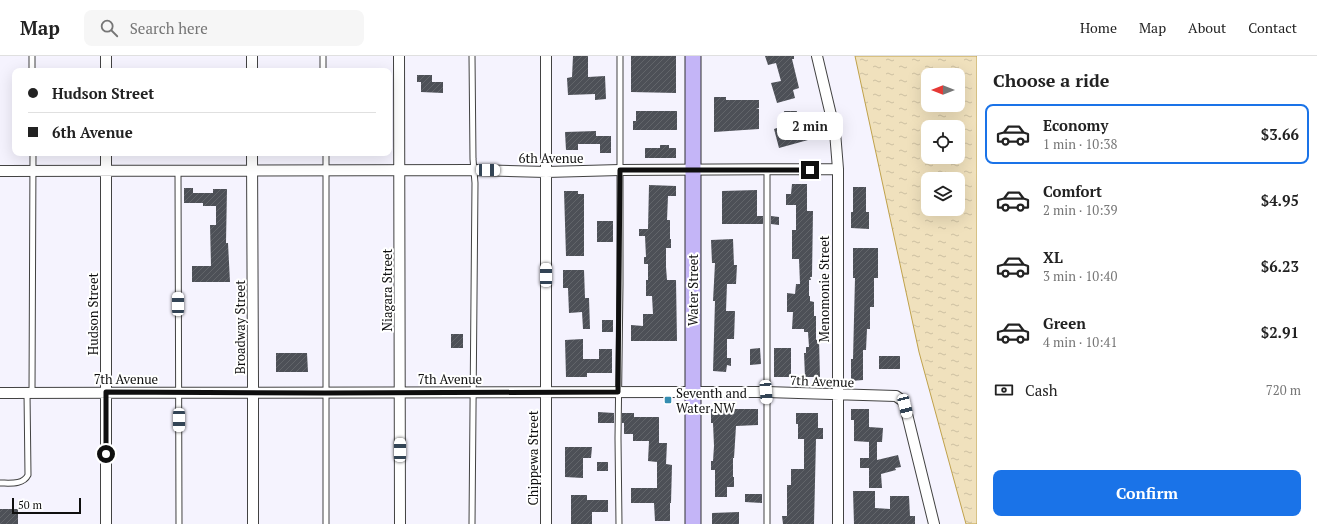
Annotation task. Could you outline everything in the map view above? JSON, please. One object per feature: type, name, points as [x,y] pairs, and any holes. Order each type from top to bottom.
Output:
[{"type":"main road","name":"Water Street","points":[[693,56],[693,524]]},
{"type":"street","points":[[106,56],[106,68]]},
{"type":"street","points":[[252,56],[252,68]]},
{"type":"street","name":"Niagara Street","points":[[399,56],[400,524]]},
{"type":"street","name":"Chippewa Street","points":[[546,56],[546,524]]},
{"type":"street","name":"Menomonie Street","points":[[817,56],[835,132],[838,169],[838,524]]},
{"type":"street","name":"Hudson Street","points":[[106,156],[106,524]]},
{"type":"street","name":"Broadway Street","points":[[252,156],[252,524]]},
{"type":"street","name":"6th Avenue","points":[[0,171],[474,170],[546,172],[620,170],[838,169]]},
{"type":"street","name":"7th Avenue","points":[[0,392],[766,392],[896,396],[903,401],[905,406],[934,524]]},
{"type":"lane","points":[[32,56],[32,68]]},
{"type":"lane","points":[[323,56],[323,68]]},
{"type":"lane","points":[[472,56],[473,159],[475,191],[472,524]]},
{"type":"lane","points":[[619,524],[618,392],[620,56]]},
{"type":"lane","points":[[0,483],[21,482],[28,475],[33,156]]},
{"type":"lane","points":[[326,156],[326,524]]},
{"type":"lane","points":[[178,170],[179,524]]},
{"type":"lane","points":[[767,170],[767,524]]},
{"type":"water","points":[[855,56],[977,56],[977,524],[966,524],[919,352]]},
{"type":"building","points":[[573,56],[588,56],[588,77],[605,76],[606,99],[595,100],[595,94],[568,95],[567,78],[572,77]]},
{"type":"building","points":[[631,56],[676,56],[676,93],[631,92]]},
{"type":"building","points":[[765,56],[794,56],[794,59],[792,59],[799,88],[793,90],[795,98],[777,103],[771,83],[781,81],[776,63],[768,65]]},
{"type":"building","points":[[417,75],[432,75],[432,82],[443,82],[443,93],[421,92],[421,82],[417,82]]},
{"type":"building","points":[[714,97],[726,97],[726,100],[759,100],[759,108],[756,109],[759,109],[759,129],[714,132]]},
{"type":"building","points":[[636,111],[677,111],[677,130],[633,130],[633,121],[636,121]]},
{"type":"building","points":[[784,111],[797,111],[800,130],[805,128],[808,140],[779,148],[774,129],[783,126]]},
{"type":"building","points":[[596,131],[596,136],[611,136],[611,153],[600,153],[600,144],[578,144],[578,150],[566,150],[565,132]]},
{"type":"building","points":[[660,145],[669,145],[669,148],[676,148],[676,158],[645,158],[645,148],[660,148]]},
{"type":"building","points":[[792,184],[807,184],[807,211],[813,211],[812,277],[810,277],[811,280],[809,280],[809,296],[810,301],[814,302],[814,316],[816,316],[816,340],[819,339],[820,377],[805,377],[804,353],[806,353],[806,347],[809,347],[808,332],[804,332],[804,329],[792,329],[793,312],[787,312],[787,293],[795,294],[796,284],[800,284],[799,259],[792,259],[792,230],[796,230],[796,205],[786,205],[786,194],[791,194]]},
{"type":"building","points":[[649,185],[676,186],[676,196],[668,196],[667,220],[670,220],[671,248],[666,248],[666,267],[667,280],[676,280],[677,341],[631,341],[631,325],[643,326],[643,314],[653,314],[652,296],[646,296],[648,264],[644,264],[644,257],[646,257],[645,236],[639,236],[639,229],[648,229]]},
{"type":"building","points":[[853,187],[866,187],[866,212],[869,212],[869,229],[851,228],[851,212],[853,212]]},
{"type":"building","points":[[184,188],[193,188],[193,193],[213,193],[213,189],[227,189],[226,243],[228,243],[230,282],[192,282],[192,266],[211,266],[210,225],[216,225],[216,206],[203,206],[203,203],[184,203]]},
{"type":"building","points":[[757,190],[757,216],[763,216],[763,224],[722,224],[722,191]]},
{"type":"building","points":[[564,191],[578,191],[578,194],[584,194],[584,256],[566,256]]},
{"type":"building","points":[[771,216],[779,217],[779,225],[771,224]]},
{"type":"building","points":[[597,221],[613,221],[613,242],[597,242]]},
{"type":"building","points":[[733,239],[734,265],[737,265],[736,284],[727,284],[726,311],[735,311],[734,339],[727,339],[727,358],[731,358],[731,366],[727,365],[726,372],[713,371],[715,301],[713,301],[715,263],[712,263],[711,240]]},
{"type":"building","points":[[853,248],[878,248],[878,278],[874,278],[874,307],[870,307],[870,329],[867,329],[866,350],[863,350],[863,380],[851,381],[855,278],[853,278]]},
{"type":"building","points":[[563,270],[584,270],[585,298],[589,298],[590,329],[583,329],[582,312],[569,313],[568,288],[563,288]]},
{"type":"building","points":[[602,320],[613,320],[613,332],[602,332]]},
{"type":"building","points":[[451,334],[463,334],[463,348],[451,348]]},
{"type":"building","points":[[583,339],[583,359],[599,359],[599,349],[612,349],[612,373],[587,373],[587,377],[566,377],[565,340]]},
{"type":"building","points":[[760,348],[761,364],[750,365],[750,349]]},
{"type":"building","points":[[774,348],[791,348],[791,377],[774,377]]},
{"type":"building","points":[[276,353],[307,353],[308,372],[276,372]]},
{"type":"building","points":[[879,356],[900,356],[900,369],[879,369]]},
{"type":"building","points":[[711,409],[758,409],[758,425],[736,426],[733,458],[734,487],[727,487],[727,497],[715,497],[715,470],[711,470],[714,446]]},
{"type":"building","points":[[851,409],[869,409],[869,427],[883,428],[882,442],[877,442],[877,460],[898,455],[901,467],[881,474],[882,488],[869,488],[869,468],[860,468],[860,458],[869,458],[869,442],[854,441],[854,420],[851,420]]},
{"type":"building","points":[[598,412],[614,413],[614,423],[598,423]]},
{"type":"building","points":[[622,413],[634,413],[634,417],[659,417],[659,443],[667,443],[666,464],[672,465],[670,521],[655,521],[654,503],[631,503],[631,488],[657,488],[657,462],[648,461],[649,441],[633,441],[633,434],[624,434]]},
{"type":"building","points":[[796,413],[818,413],[818,428],[823,428],[823,439],[816,439],[814,524],[783,524],[782,516],[787,516],[787,485],[791,485],[791,469],[804,469],[804,439],[798,439]]},
{"type":"building","points":[[565,447],[592,447],[591,458],[583,458],[583,478],[565,477]]},
{"type":"building","points":[[597,462],[608,462],[608,471],[597,471]]},
{"type":"building","points":[[853,491],[875,491],[875,508],[890,509],[890,496],[909,496],[910,516],[915,516],[915,524],[854,524]]},
{"type":"building","points":[[745,494],[762,494],[762,503],[745,502]]},
{"type":"building","points":[[571,495],[587,495],[587,500],[608,500],[608,512],[592,512],[592,524],[571,524]]},
{"type":"building","points":[[0,509],[18,509],[18,524],[0,524]]},
{"type":"building","points":[[739,512],[739,524],[712,524],[712,513]]},
{"type":"place","name":"Seventh and Water NW","points":[[668,400]]},
{"type":"route","points":[[106,454],[106,392],[618,392],[620,170],[810,170]]}]
